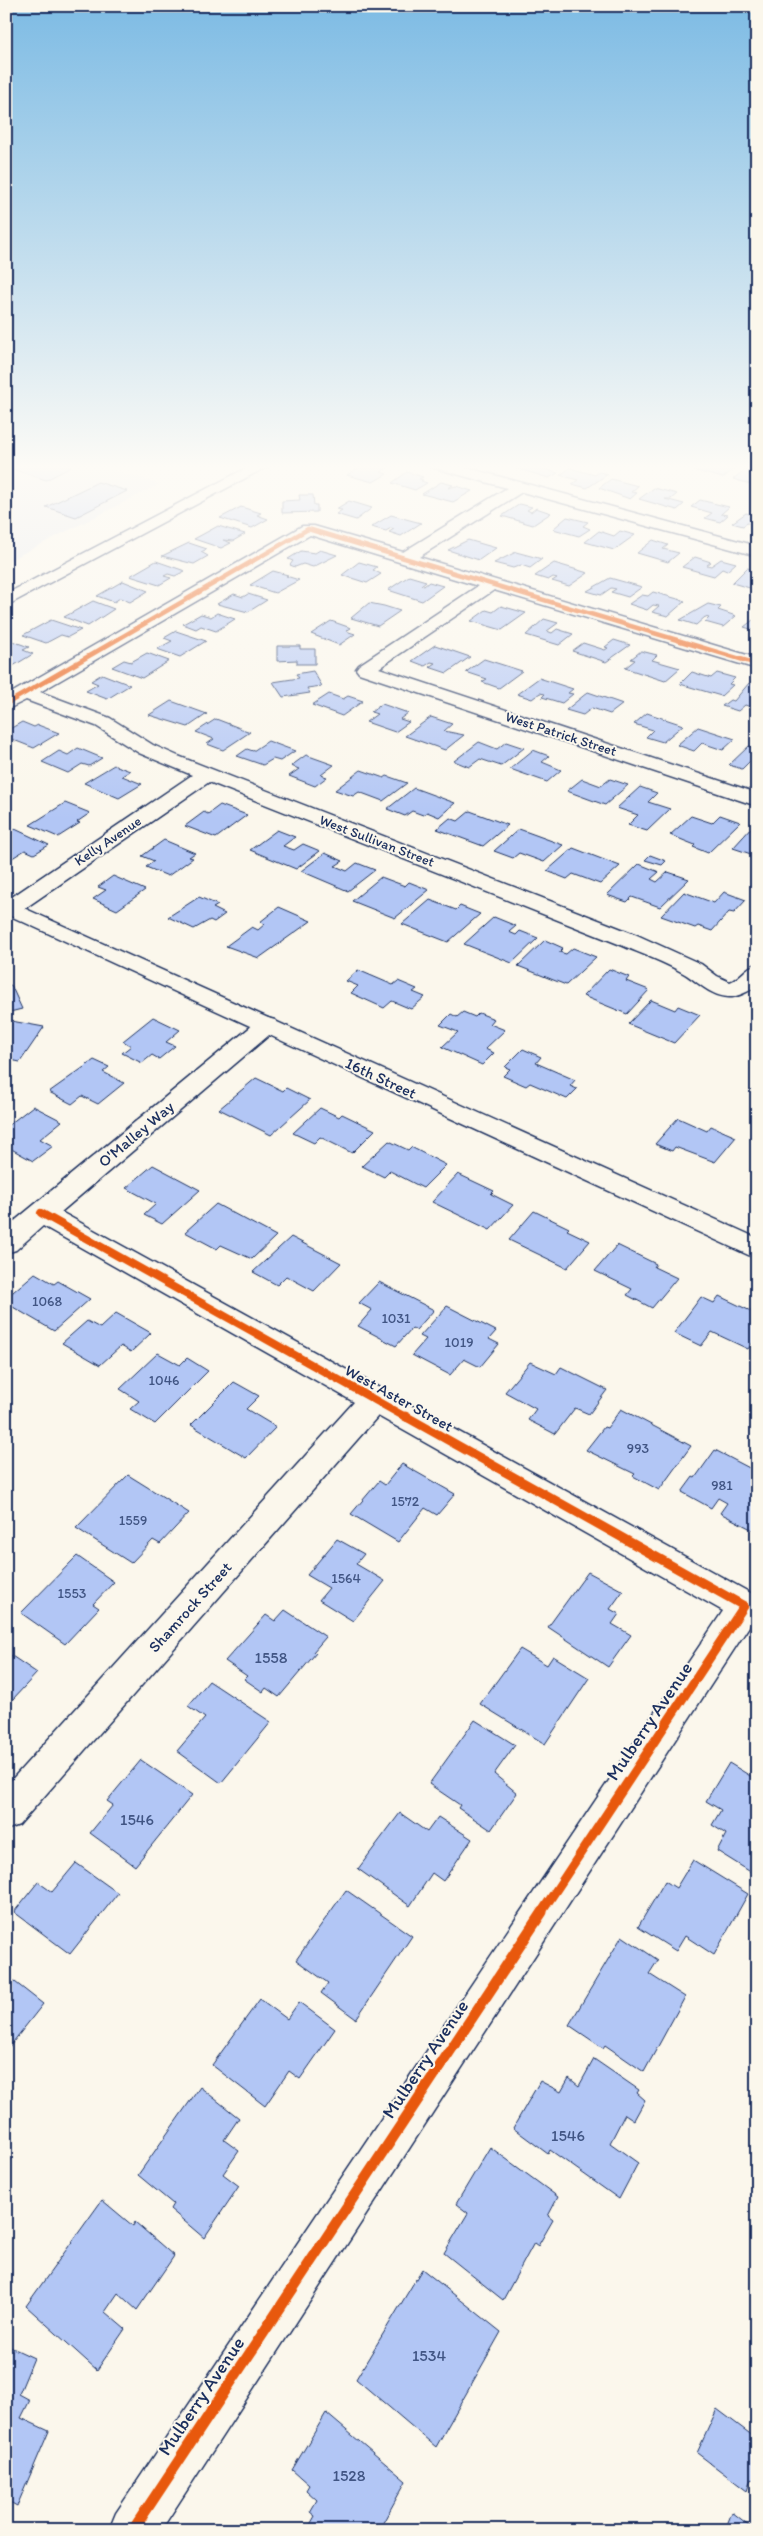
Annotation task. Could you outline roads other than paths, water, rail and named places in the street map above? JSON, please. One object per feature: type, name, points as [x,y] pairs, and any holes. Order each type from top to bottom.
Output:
[{"type":"street","points":[[6,601],[40,582]]},
{"type":"street","points":[[6,704],[216,582]]},
{"type":"street","points":[[487,582],[757,664]]},
{"type":"street","name":"West Patrick Street","points":[[492,584],[366,669],[757,800]]},
{"type":"street","name":"West Sullivan Street","points":[[25,693],[103,722],[146,749],[207,774],[629,940],[693,969],[709,981],[729,990],[745,984],[757,971]]},
{"type":"street","name":"Kelly Avenue","points":[[8,907],[207,774]]},
{"type":"street","name":"16th Street","points":[[8,907],[757,1249]]},
{"type":"street","name":"O'Malley Way","points":[[6,1244],[267,1025]]},
{"type":"street","name":"West Aster Street","points":[[41,1213],[744,1606]]},
{"type":"street","name":"Shamrock Street","points":[[6,1813],[374,1400]]},
{"type":"street","name":"Mulberry Avenue","points":[[133,2530],[744,1606]]}]
